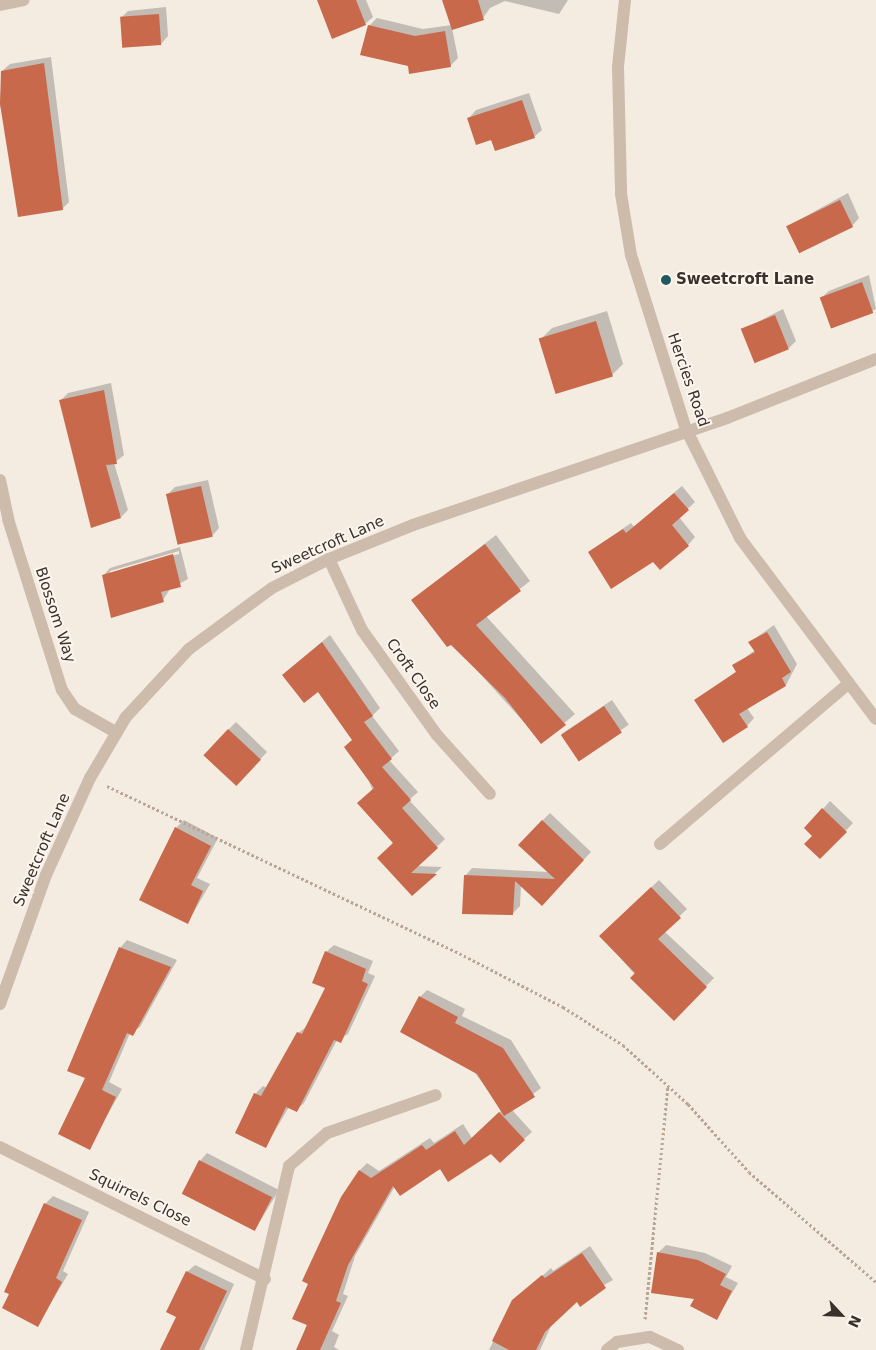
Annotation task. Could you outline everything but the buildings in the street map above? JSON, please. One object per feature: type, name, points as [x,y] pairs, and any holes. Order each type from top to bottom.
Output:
[{"type":"street","points":[[0,5],[23,0]]},
{"type":"street","name":"Hercies Road","points":[[625,0],[618,67],[621,194],[631,255],[686,428],[740,538],[876,719]]},
{"type":"street","name":"Sweetcroft Lane","points":[[0,1004],[46,875],[90,778],[126,717],[189,649],[272,588],[329,559],[686,428],[735,415],[876,359]]},
{"type":"street","name":"Blossom Way","points":[[0,480],[4,519],[62,690],[75,709],[117,733]]},
{"type":"street","name":"Croft Close","points":[[329,559],[362,630],[437,735],[490,794]]},
{"type":"street","points":[[660,844],[849,683]]},
{"type":"street","points":[[246,1350],[265,1279],[289,1166],[327,1133],[436,1095]]},
{"type":"street","name":"Squirrels Close","points":[[0,1147],[265,1279]]},
{"type":"street","points":[[607,1350],[617,1342],[643,1337],[678,1350]]},
{"type":"path","points":[[90,778],[563,1006],[623,1045],[668,1086],[749,1172],[876,1282]]},
{"type":"path","points":[[643,1337],[668,1086]]},
{"type":"place","name":"Sweetcroft Lane","points":[[666,280]]}]
